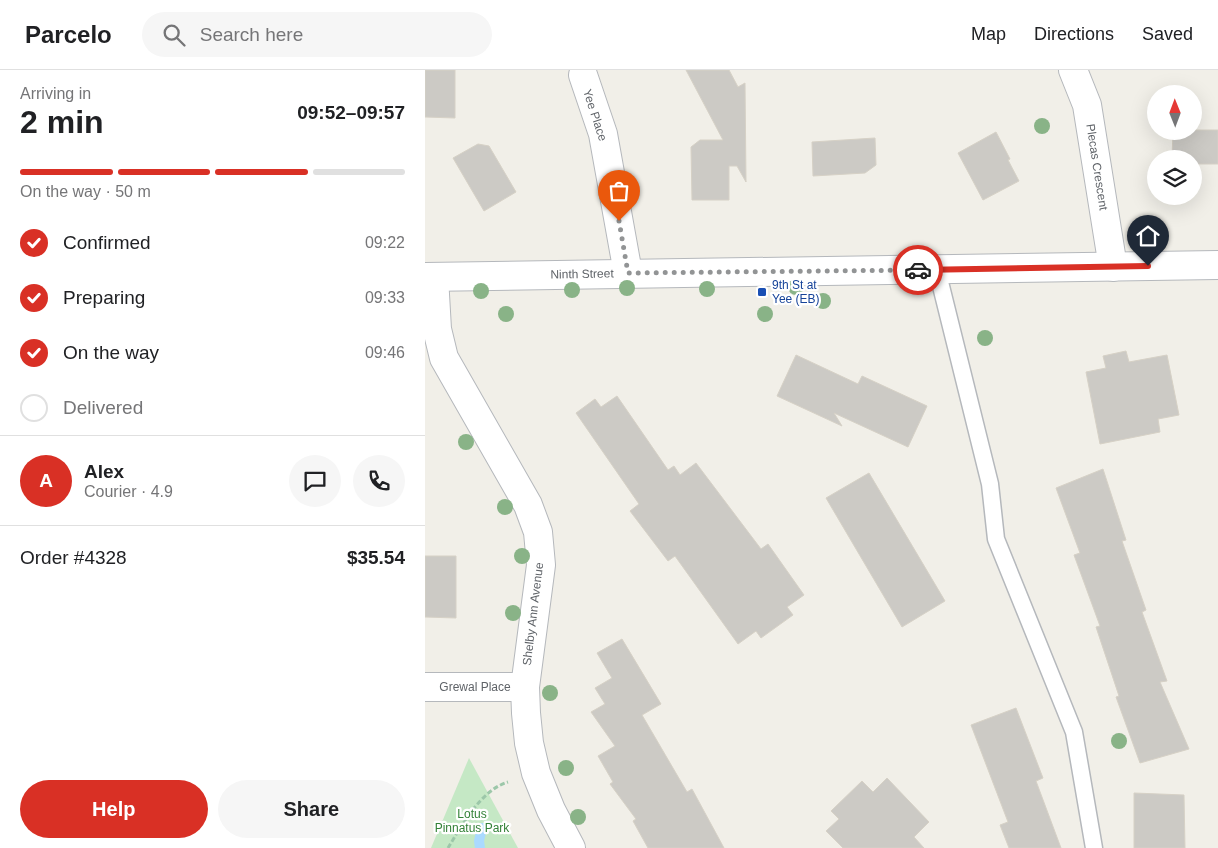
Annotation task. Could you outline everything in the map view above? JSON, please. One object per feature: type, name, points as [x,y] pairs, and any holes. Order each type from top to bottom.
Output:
[{"type":"street","name":"Plecas Crescent","points":[[1073,70],[1087,105],[1113,267]]},
{"type":"street","name":"Yee Place","points":[[583,76],[603,134],[628,273]]},
{"type":"street","name":"Ninth Street","points":[[429,277],[1218,266]]},
{"type":"street","name":"Shelby Ann Avenue","points":[[429,277],[437,329],[444,358],[528,505],[538,532],[541,565],[525,687],[529,743],[536,774],[551,810],[571,848]]},
{"type":"street","name":"Grewal Place","points":[[425,687],[525,687]]},
{"type":"lane","points":[[937,270],[990,484],[996,539],[1074,732],[1094,848]]},
{"type":"path","points":[[448,848],[466,818],[499,785],[536,774]]},
{"type":"green space","name":"Lotus Pinnatus Park","points":[[469,758],[518,848],[431,848]]},
{"type":"building","points":[[425,70],[455,70],[455,118],[425,117]]},
{"type":"building","points":[[686,70],[729,70],[738,87],[745,83],[746,182],[737,166],[729,166],[729,200],[692,200],[691,147],[700,140],[723,140]]},
{"type":"building","points":[[1203,130],[1218,130],[1218,164],[1202,164],[1202,150],[1172,150],[1173,140],[1203,140]]},
{"type":"building","points":[[996,132],[1019,181],[983,200],[958,153]]},
{"type":"building","points":[[875,138],[876,165],[865,173],[813,176],[812,142]]},
{"type":"building","points":[[478,144],[489,146],[516,192],[484,211],[453,158]]},
{"type":"building","points":[[1126,351],[1129,362],[1167,355],[1179,415],[1158,419],[1160,432],[1100,444],[1086,372],[1106,368],[1103,356]]},
{"type":"building","points":[[796,355],[858,384],[862,376],[927,406],[908,447],[834,413],[842,426],[777,396]]},
{"type":"building","points":[[617,396],[668,470],[674,466],[680,475],[696,463],[761,549],[768,544],[804,595],[787,607],[793,615],[761,638],[756,631],[738,644],[675,556],[668,561],[630,511],[639,504],[576,413],[595,399],[601,407]]},
{"type":"building","points":[[1103,469],[1126,540],[1122,541],[1146,610],[1142,612],[1167,681],[1160,682],[1189,749],[1140,763],[1116,697],[1119,696],[1096,627],[1100,626],[1074,555],[1080,553],[1056,488]]},
{"type":"building","points":[[869,473],[945,601],[902,627],[826,498]]},
{"type":"building","points":[[425,556],[456,556],[456,618],[425,617]]},
{"type":"building","points":[[622,639],[661,704],[642,715],[687,792],[692,789],[724,848],[648,848],[633,821],[636,819],[610,784],[613,782],[598,756],[615,746],[591,712],[605,704],[595,688],[612,678],[597,653]]},
{"type":"building","points":[[1016,708],[1043,778],[1036,781],[1061,848],[1009,848],[1000,825],[1008,822],[971,725]]},
{"type":"building","points":[[887,778],[929,822],[914,837],[924,848],[843,848],[826,831],[839,819],[831,811],[862,781],[873,792]]},
{"type":"building","points":[[1134,793],[1184,795],[1185,848],[1134,848]]},
{"type":"waterway","points":[[480,848],[479,841],[482,828]]},
{"type":"way so far","points":[[619,221],[628,273],[918,270]]},
{"type":"place","name":"9th St at Yee (EB)","points":[[762,292]]},
{"type":"route","points":[[918,270],[1148,266]]}]
